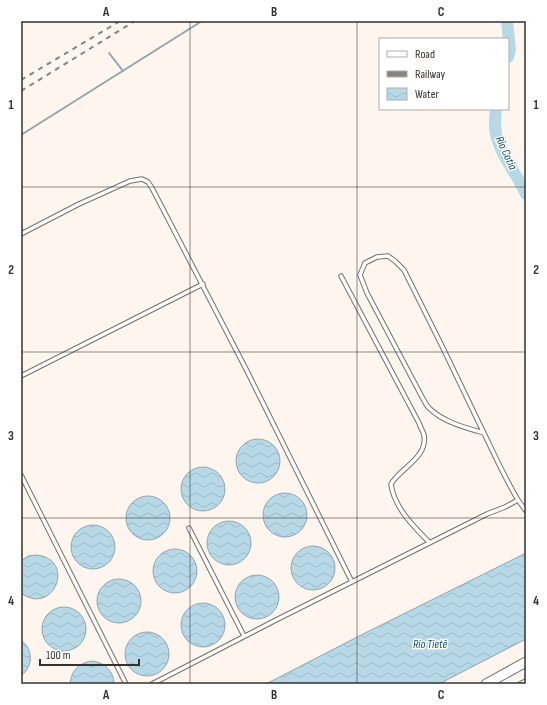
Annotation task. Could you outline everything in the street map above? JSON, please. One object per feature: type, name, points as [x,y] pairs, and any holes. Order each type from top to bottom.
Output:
[{"type":"main road","points":[[486,684],[526,662]]},
{"type":"lane","points":[[21,234],[79,204],[130,181],[142,179],[148,182],[203,284],[352,582]]},
{"type":"lane","points":[[484,433],[465,428],[429,408],[367,293],[360,275],[365,263],[377,257],[388,256],[404,270],[484,433],[518,500],[526,511]]},
{"type":"lane","points":[[342,276],[424,435],[422,451],[394,478],[391,484],[395,499],[402,510],[428,542]]},
{"type":"lane","points":[[21,376],[203,284]]},
{"type":"lane","points":[[21,475],[126,684]]},
{"type":"lane","points":[[152,684],[428,542],[518,500]]},
{"type":"lane","points":[[189,528],[244,636]]},
{"type":"lane","points":[[520,684],[526,681]]},
{"type":"water","points":[[254,439],[262,439],[274,445],[280,457],[280,465],[274,477],[262,483],[254,483],[242,477],[236,465],[236,457],[242,445]]},
{"type":"water","points":[[199,467],[207,467],[219,473],[225,485],[225,493],[219,505],[207,511],[199,511],[187,505],[181,493],[181,485],[187,473]]},
{"type":"water","points":[[281,493],[289,493],[301,499],[307,511],[307,519],[301,531],[289,537],[281,537],[269,531],[263,519],[263,511],[269,499]]},
{"type":"water","points":[[144,496],[152,496],[164,502],[170,514],[170,522],[164,534],[152,540],[144,540],[132,534],[126,522],[126,514],[132,502]]},
{"type":"water","points":[[225,521],[233,521],[245,527],[251,539],[251,547],[245,559],[233,565],[225,565],[213,559],[207,547],[207,539],[213,527]]},
{"type":"water","points":[[89,525],[97,525],[109,531],[115,543],[115,551],[109,563],[97,569],[89,569],[77,563],[71,551],[71,543],[77,531]]},
{"type":"water","points":[[309,546],[317,546],[329,552],[335,564],[335,572],[329,584],[317,590],[309,590],[297,584],[291,572],[291,564],[297,552]]},
{"type":"water","points":[[171,549],[179,549],[191,555],[197,567],[197,575],[191,587],[179,593],[171,593],[159,587],[153,575],[153,567],[159,555]]},
{"type":"water","name":"Rio Tietê","points":[[526,553],[526,639],[439,684],[266,684],[359,636]]},
{"type":"water","points":[[37,555],[49,559],[56,566],[58,576],[56,585],[51,593],[43,598],[33,598],[21,593],[21,561],[28,556]]},
{"type":"water","points":[[253,575],[261,575],[273,581],[279,593],[279,601],[273,613],[261,619],[253,619],[241,613],[235,601],[235,593],[241,581]]},
{"type":"water","points":[[115,579],[123,579],[135,585],[141,597],[141,605],[135,617],[123,623],[115,623],[103,617],[97,605],[97,597],[103,585]]},
{"type":"water","points":[[199,603],[207,603],[219,609],[225,621],[225,629],[219,641],[207,647],[199,647],[187,641],[181,629],[181,621],[187,609]]},
{"type":"water","points":[[60,607],[68,607],[80,613],[86,625],[86,633],[80,645],[68,651],[60,651],[48,645],[42,633],[42,625],[48,613]]},
{"type":"water","points":[[143,632],[151,632],[163,638],[169,650],[169,658],[163,670],[151,676],[143,676],[131,670],[125,658],[125,650],[131,638]]},
{"type":"water","points":[[21,640],[28,648],[30,653],[30,663],[21,676]]},
{"type":"water","points":[[93,661],[108,668],[114,679],[114,684],[70,684],[74,671],[80,665]]},
{"type":"waterway","points":[[21,135],[202,21]]},
{"type":"waterway","name":"Rio Cotia","points":[[507,21],[509,38]]},
{"type":"waterway","name":"Rio Cotia","points":[[509,40],[509,54]]},
{"type":"waterway","points":[[109,53],[123,71]]},
{"type":"waterway","name":"Rio Cotia","points":[[496,110],[495,128],[498,142],[526,194]]},
{"type":"railway","points":[[21,80],[120,21]]},
{"type":"railway","points":[[21,91],[135,21]]}]
